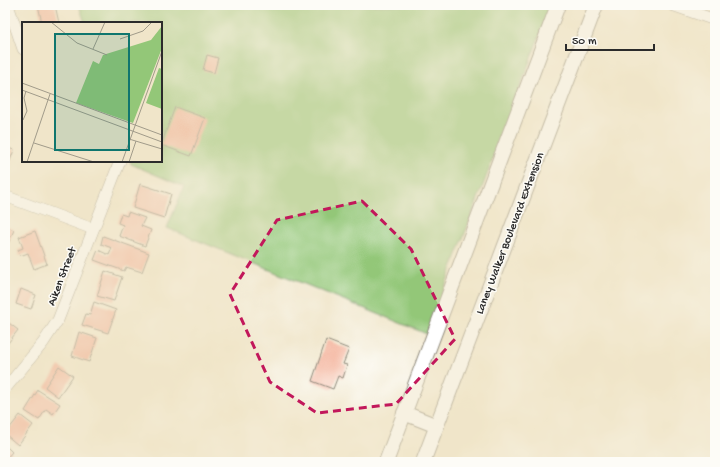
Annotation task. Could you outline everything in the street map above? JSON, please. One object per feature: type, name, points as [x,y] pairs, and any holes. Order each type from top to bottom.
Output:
[{"type":"main road","points":[[386,462],[558,5]]},
{"type":"main road","name":"Laney Walker Boulevard Extension","points":[[423,462],[596,5]]},
{"type":"main road","points":[[404,413],[436,426]]},
{"type":"street","points":[[8,5],[22,47]]},
{"type":"street","points":[[672,5],[715,20]]},
{"type":"street","name":"Aiken Street","points":[[5,389],[52,330],[62,309],[120,162]]},
{"type":"street","points":[[5,196],[93,229]]},
{"type":"highlighted area","points":[[362,201],[411,249],[455,339],[396,404],[317,413],[270,382],[230,294],[277,220]]},
{"type":"green space","points":[[79,5],[551,5],[427,334],[167,228],[184,187],[131,164],[130,162],[162,162],[162,22],[85,22]]},
{"type":"building","points":[[38,5],[55,5],[59,22],[42,22]]},
{"type":"building","points":[[207,55],[218,58],[214,73],[203,70]]},
{"type":"building","points":[[175,107],[205,118],[191,156],[162,145]]},
{"type":"building","points":[[5,147],[14,150],[8,166],[5,165]]},
{"type":"building","points":[[140,184],[171,194],[164,218],[133,208]]},
{"type":"building","points":[[128,212],[145,218],[141,226],[151,230],[145,246],[119,236],[123,225],[118,223],[121,214],[127,216]]},
{"type":"building","points":[[5,226],[14,230],[7,246],[5,245]]},
{"type":"building","points":[[35,231],[47,264],[34,269],[28,253],[20,256],[18,250],[23,248],[19,237]]},
{"type":"building","points":[[103,236],[149,253],[142,272],[126,267],[124,271],[94,260],[98,250],[109,255],[112,248],[101,244]]},
{"type":"building","points":[[105,271],[122,277],[114,301],[97,296]]},
{"type":"building","points":[[21,289],[36,295],[31,309],[16,304]]},
{"type":"building","points":[[94,302],[116,310],[108,333],[82,325],[86,314],[90,315]]},
{"type":"building","points":[[5,320],[18,330],[5,347]]},
{"type":"building","points":[[79,332],[97,338],[89,362],[72,356]]},
{"type":"building","points":[[326,340],[349,349],[343,364],[347,365],[343,378],[338,376],[333,389],[312,381]]},
{"type":"building","points":[[59,366],[73,376],[58,397],[45,387]]},
{"type":"building","points":[[38,390],[60,404],[53,414],[46,409],[39,420],[25,411]]},
{"type":"building","points":[[20,415],[33,425],[18,445],[5,434]]},
{"type":"building","points":[[5,445],[12,452],[5,460]]}]
